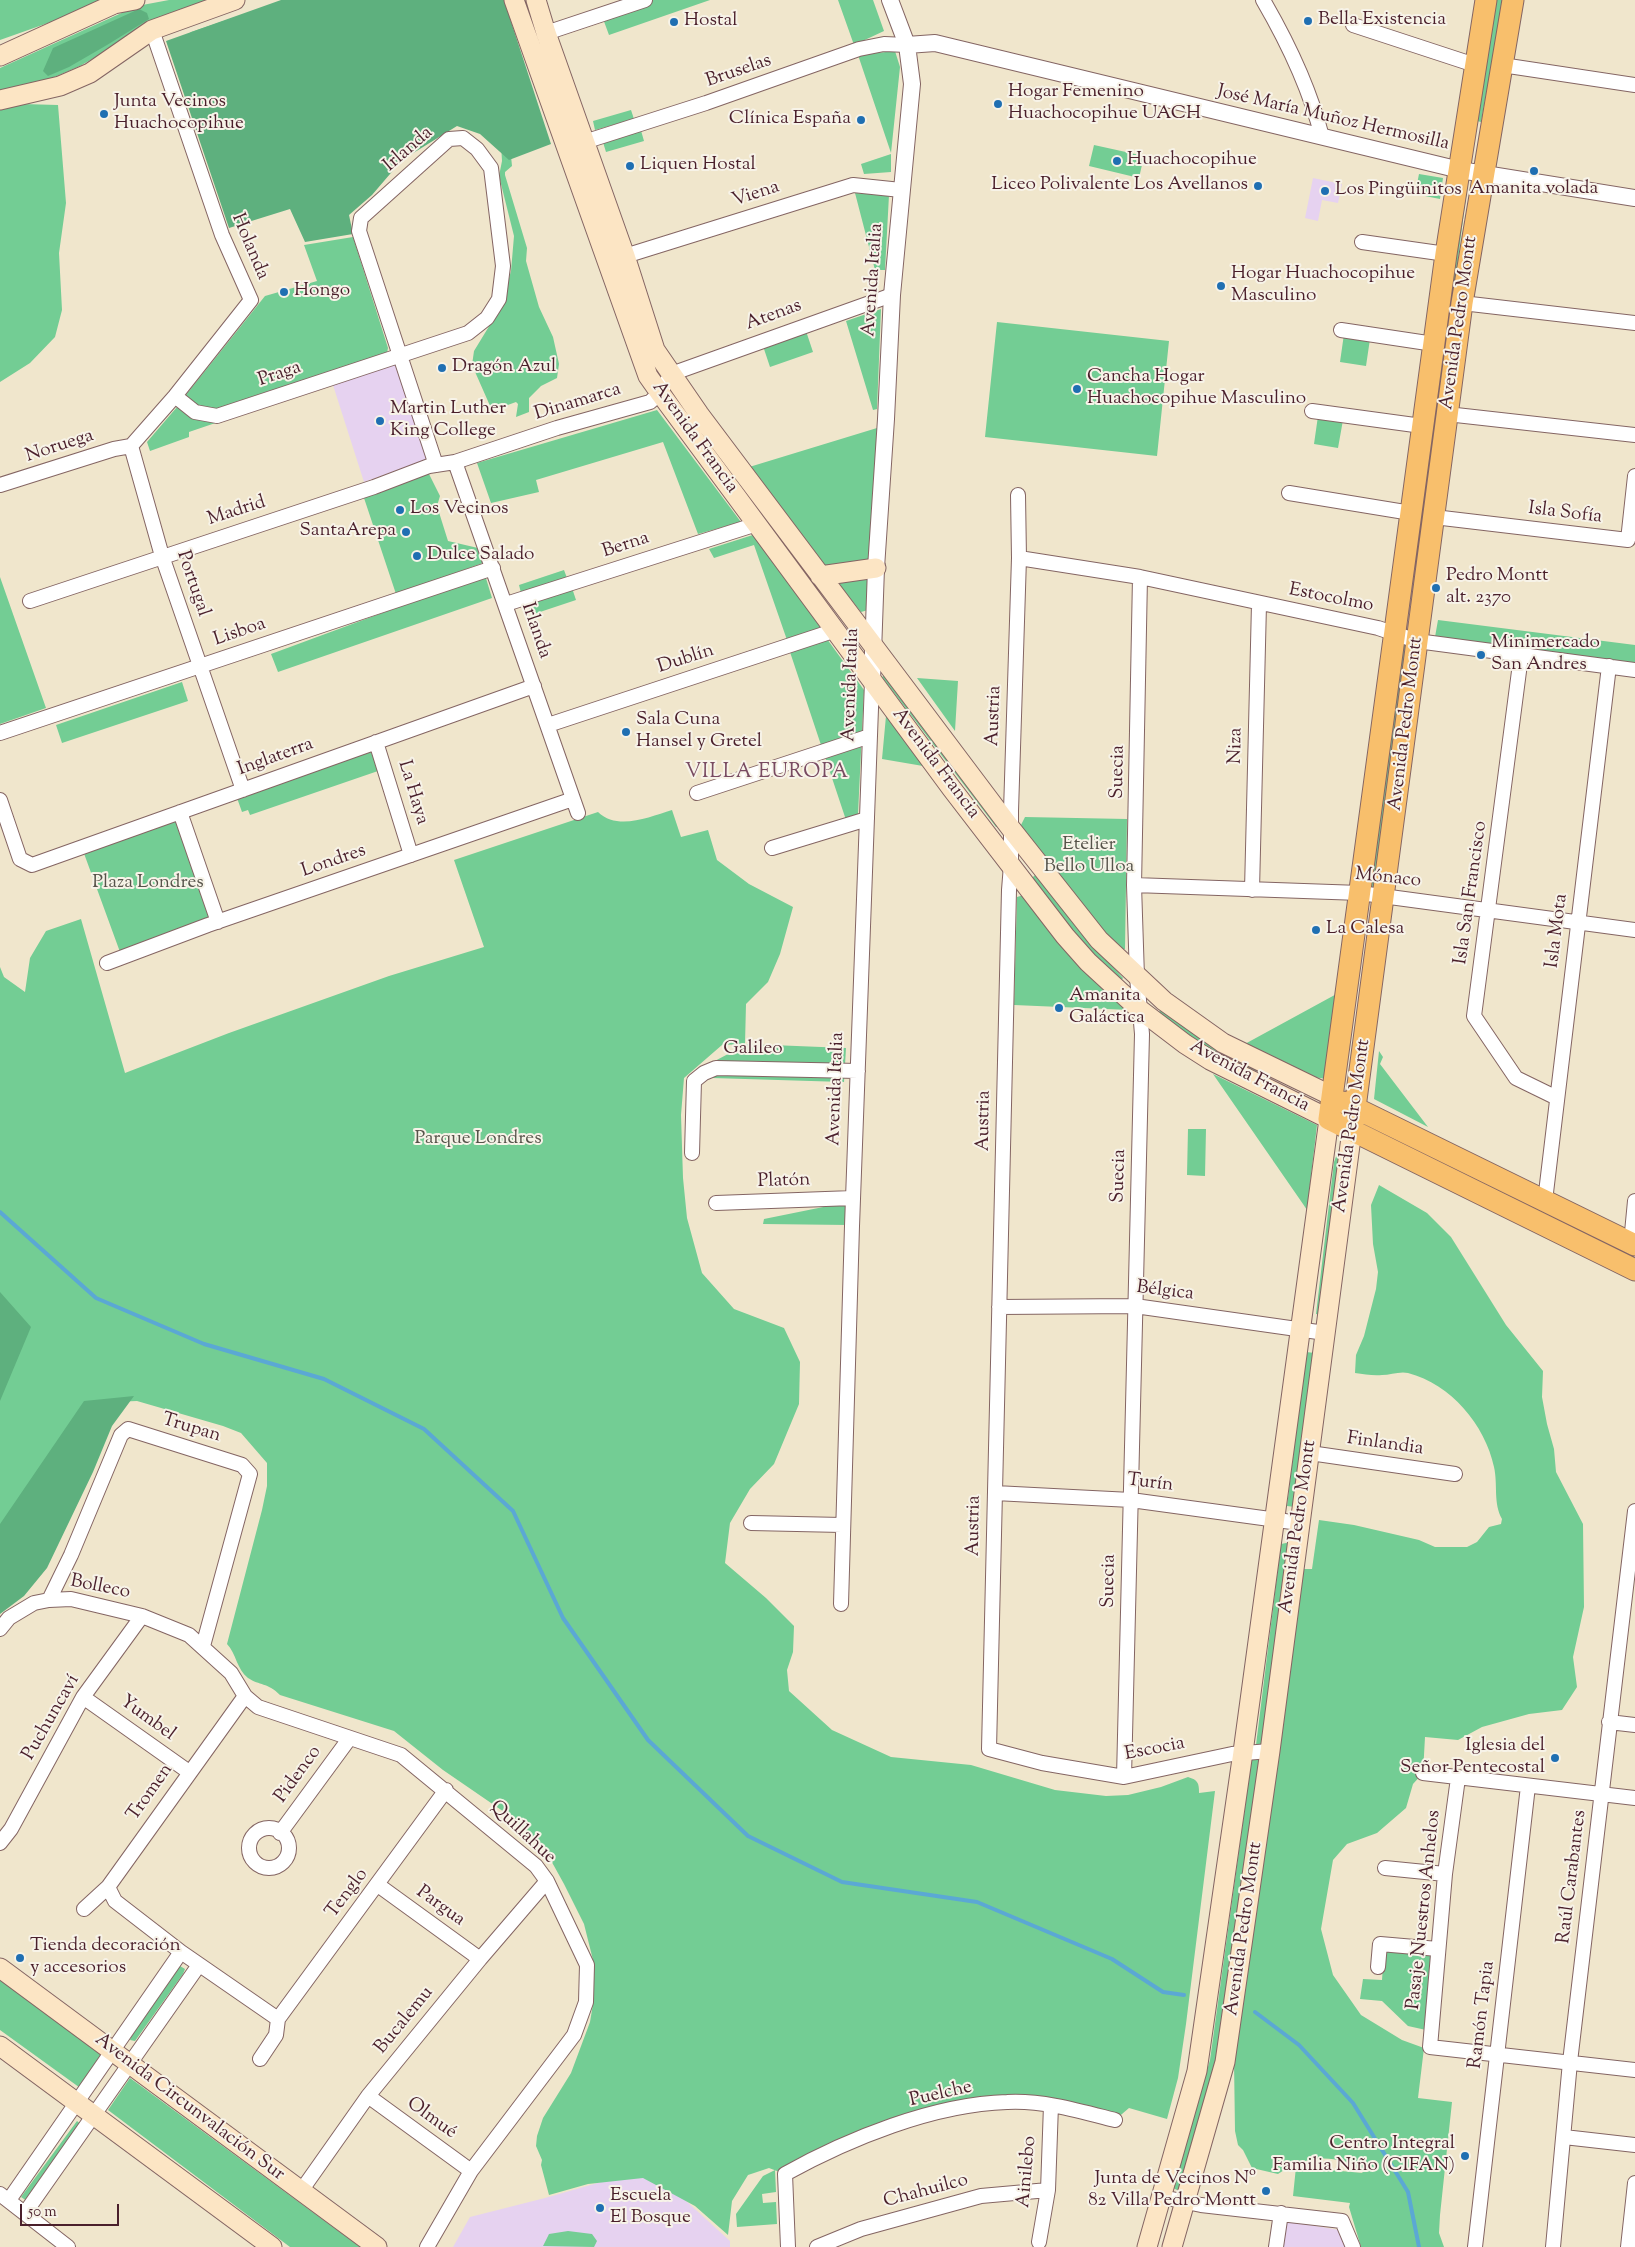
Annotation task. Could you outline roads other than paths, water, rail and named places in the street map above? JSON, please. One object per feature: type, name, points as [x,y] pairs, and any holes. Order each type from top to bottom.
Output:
[{"type":"main road","points":[[0,56],[114,4],[136,0]]},
{"type":"main road","points":[[0,100],[60,86],[90,73],[152,30],[235,0]]},
{"type":"main road","name":"Avenida Francia","points":[[514,0],[648,376],[872,681],[1065,936],[1112,986],[1138,1009],[1177,1039],[1210,1060],[1635,1270]]},
{"type":"main road","name":"Avenida Francia","points":[[536,0],[625,256],[655,350],[670,374],[820,576],[1082,920],[1137,977],[1193,1023],[1223,1043],[1633,1244]]},
{"type":"main road","name":"Avenida Pedro Montt","points":[[1147,2247],[1197,2071],[1275,1520],[1446,254],[1486,0]]},
{"type":"main road","name":"Avenida Pedro Montt","points":[[1172,2247],[1225,2062],[1270,1751],[1299,1523],[1385,896],[1462,303],[1513,0]]},
{"type":"main road","points":[[820,576],[876,568]]},
{"type":"main road","points":[[1522,1214],[1538,1197]]},
{"type":"main road","name":"Avenida Circunvalación Sur","points":[[0,1968],[377,2247]]},
{"type":"main road","points":[[0,2046],[272,2247]]},
{"type":"street","points":[[546,33],[645,0]]},
{"type":"street","name":"Avenida Italia","points":[[841,1604],[853,1198],[876,568],[892,295],[912,84],[908,45],[890,0]]},
{"type":"street","points":[[1263,0],[1296,65],[1322,137]]},
{"type":"street","points":[[1353,25],[1475,65]]},
{"type":"street","name":"Holanda","points":[[131,446],[175,396],[251,300],[222,236],[152,30]]},
{"type":"street","name":"José María Muñoz Hermosilla","points":[[908,45],[935,43],[1460,170],[1635,198]]},
{"type":"street","name":"Bruselas","points":[[584,142],[706,103],[859,49],[884,44],[908,45]]},
{"type":"street","points":[[1502,65],[1635,85]]},
{"type":"street","name":"Irlanda","points":[[400,354],[468,333],[487,318],[499,299],[503,266],[491,168],[477,149],[464,138],[449,140],[361,218],[359,231],[436,465]]},
{"type":"street","name":"Viena","points":[[625,256],[853,185],[901,190]]},
{"type":"street","points":[[1362,242],[1446,254]]},
{"type":"street","name":"Atenas","points":[[670,374],[892,295]]},
{"type":"street","points":[[1462,303],[1635,323]]},
{"type":"street","points":[[1341,330],[1434,344]]},
{"type":"street","name":"Praga","points":[[175,396],[195,412],[217,416],[400,354]]},
{"type":"street","points":[[660,393],[670,374]]},
{"type":"street","name":"Dinamarca","points":[[455,462],[557,428],[650,402],[660,393]]},
{"type":"street","points":[[1312,412],[1422,426]]},
{"type":"street","points":[[1447,414],[1635,435]]},
{"type":"street","name":"Noruega","points":[[0,485],[114,449],[131,446]]},
{"type":"street","name":"Portugal","points":[[131,446],[162,556],[243,790]]},
{"type":"street","name":"Irlanda","points":[[455,462],[578,813]]},
{"type":"street","name":"Madrid","points":[[30,601],[374,487],[429,466],[455,462]]},
{"type":"street","name":"Isla Sofía","points":[[1434,517],[1628,540],[1635,476]]},
{"type":"street","points":[[1289,493],[1410,513]]},
{"type":"street","name":"Austria","points":[[989,1749],[1009,890],[1020,558],[1018,495]]},
{"type":"street","name":"Berna","points":[[506,604],[757,524]]},
{"type":"street","name":"Estocolmo","points":[[1020,558],[1140,577],[1394,632],[1417,641],[1635,670]]},
{"type":"street","name":"Lisboa","points":[[0,733],[493,568]]},
{"type":"street","name":"Suecia","points":[[1124,1777],[1142,1034],[1138,1009],[1134,886],[1140,577]]},
{"type":"street","name":"Niza","points":[[1252,890],[1259,604]]},
{"type":"street","name":"Dublín","points":[[548,725],[836,630]]},
{"type":"street","name":"Isla San Francisco","points":[[1521,656],[1474,1016],[1516,1078],[1557,1098]]},
{"type":"street","name":"Isla Mota","points":[[1538,1197],[1557,1098],[1609,666]]},
{"type":"street","name":"Inglaterra","points":[[0,800],[20,859],[32,865],[534,686]]},
{"type":"street","points":[[697,793],[870,736]]},
{"type":"street","name":"La Haya","points":[[376,742],[411,855]]},
{"type":"street","name":"Londres","points":[[107,963],[218,922],[573,799]]},
{"type":"street","points":[[180,812],[218,922]]},
{"type":"street","points":[[772,848],[867,819]]},
{"type":"street","name":"Mónaco","points":[[1134,886],[1360,893],[1635,930]]},
{"type":"street","name":"Galileo","points":[[692,1153],[694,1081],[704,1073],[716,1068],[858,1071]]},
{"type":"street","name":"Platón","points":[[716,1203],[853,1198]]},
{"type":"street","points":[[1633,1244],[1635,1201]]},
{"type":"street","name":"Bélgica","points":[[999,1307],[1135,1306],[1326,1334]]},
{"type":"street","name":"Trupan","points":[[49,1600],[71,1555],[121,1435],[128,1429],[242,1465],[250,1474],[203,1646]]},
{"type":"street","name":"Finlandia","points":[[1310,1453],[1454,1474]]},
{"type":"street","name":"Turín","points":[[995,1493],[1130,1500],[1299,1523]]},
{"type":"street","name":"Raúl Carabantes","points":[[1552,2247],[1570,2062],[1609,1722],[1630,1598],[1635,1511]]},
{"type":"street","points":[[750,1523],[842,1525]]},
{"type":"street","name":"Bolleco","points":[[0,1629],[10,1618],[34,1603],[49,1600],[71,1598],[142,1616]]},
{"type":"street","name":"Quillahue","points":[[142,1616],[189,1635],[231,1673],[245,1696],[258,1707],[401,1755],[446,1790],[536,1866],[547,1881],[587,1965],[586,2002],[574,2035],[471,2172],[427,2247]]},
{"type":"street","name":"Puchuncaví","points":[[0,1843],[12,1829],[83,1697],[142,1616]]},
{"type":"street","name":"Tromen","points":[[84,1909],[108,1887],[245,1696]]},
{"type":"street","name":"Yumbel","points":[[83,1697],[189,1772]]},
{"type":"street","points":[[1609,1722],[1635,1724]]},
{"type":"street","name":"Pidenco","points":[[280,1833],[349,1739]]},
{"type":"street","name":"Escocia","points":[[989,1749],[1042,1763],[1124,1777],[1243,1752],[1270,1751]]},
{"type":"street","points":[[1423,1773],[1635,1798]]},
{"type":"street","name":"Pasaje Nuestros Anhelos","points":[[1458,1778],[1445,1874],[1430,2047],[1498,2055]]},
{"type":"street","name":"Ramón Tapia","points":[[1475,2247],[1528,1786]]},
{"type":"street","name":"Tenglo","points":[[260,2059],[276,2035],[278,2019],[378,1886],[446,1790]]},
{"type":"street","points":[[1385,1868],[1445,1874]]},
{"type":"street","name":"Bucalemu","points":[[301,2191],[368,2096],[480,1959],[547,1881]]},
{"type":"street","name":"Pargua","points":[[378,1886],[480,1959]]},
{"type":"street","points":[[108,1887],[115,1901],[198,1966],[278,2019]]},
{"type":"street","points":[[1378,1967],[1380,1944],[1438,1949]]},
{"type":"street","points":[[68,2247],[4,2197],[76,2102],[180,1952]]},
{"type":"street","points":[[25,2213],[198,1966]]},
{"type":"street","points":[[152,1994],[170,2007]]},
{"type":"street","points":[[1498,2055],[1635,2070]]},
{"type":"street","name":"Olmué","points":[[368,2096],[471,2172]]},
{"type":"street","name":"Puelche","points":[[788,2247],[785,2174],[855,2138],[938,2114],[1007,2102],[1051,2105],[1115,2120]]},
{"type":"street","name":"Ainilebo","points":[[1039,2245],[1048,2190],[1051,2105]]},
{"type":"street","points":[[1564,2137],[1635,2145]]},
{"type":"street","points":[[1628,2247],[1635,2183]]},
{"type":"street","name":"Chahuilco","points":[[817,2247],[861,2229],[980,2196],[1048,2190]]},
{"type":"street","points":[[1162,2197],[1342,2221],[1353,2247]]},
{"type":"street","points":[[1276,2247],[1281,2213]]},
{"type":"waterway","points":[[0,1212],[96,1298],[204,1344],[324,1379],[424,1429],[513,1511],[563,1618],[648,1740],[748,1836],[842,1882],[977,1902],[1112,1959],[1163,1992],[1184,1995]]},
{"type":"waterway","points":[[1255,2012],[1299,2045],[1353,2103],[1408,2192],[1419,2247]]},
{"type":"place","name":"Bella Existencia","points":[[1308,21]]},
{"type":"place","name":"Hostal","points":[[674,22]]},
{"type":"place","name":"Hogar Femenino Huachocopihue UACH","points":[[998,104]]},
{"type":"place","name":"Junta Vecinos Huachocopihue","points":[[104,114]]},
{"type":"place","name":"Clínica España","points":[[861,120]]},
{"type":"place","name":"Huachocopihue","points":[[1117,161]]},
{"type":"place","name":"Liquen Hostal","points":[[630,166]]},
{"type":"place","name":"Amanita volada","points":[[1534,171]]},
{"type":"place","name":"Liceo Polivalente Los Avellanos","points":[[1258,186]]},
{"type":"place","name":"Los Pingüinitos","points":[[1325,191]]},
{"type":"place","name":"Hogar Huachocopihue Masculino","points":[[1221,286]]},
{"type":"place","name":"Hongo","points":[[284,292]]},
{"type":"place","name":"Dragón Azul","points":[[442,368]]},
{"type":"place","name":"Cancha Hogar Huachocopihue Masculino","points":[[1077,389]]},
{"type":"place","name":"Martin Luther King College","points":[[380,421]]},
{"type":"place","name":"Los Vecinos","points":[[400,510]]},
{"type":"place","name":"SantaArepa","points":[[406,532]]},
{"type":"place","name":"Dulce Salado","points":[[417,556]]},
{"type":"place","name":"Pedro Montt alt. 2370","points":[[1436,588]]},
{"type":"place","name":"Minimercado San Andres","points":[[1481,655]]},
{"type":"place","name":"Sala Cuna Hansel y Gretel","points":[[626,732]]},
{"type":"place","name":"La Calesa","points":[[1316,930]]},
{"type":"place","name":"Amanita Galáctica","points":[[1059,1008]]},
{"type":"place","name":"Iglesia del Señor Pentecostal","points":[[1555,1758]]},
{"type":"place","name":"Tienda decoración y accesorios","points":[[20,1958]]},
{"type":"place","name":"Centro Integral Familia Niño (CIFAN)","points":[[1465,2156]]},
{"type":"place","name":"Junta de Vecinos Nº 82 Villa Pedro Montt","points":[[1266,2191]]},
{"type":"place","name":"Escuela El Bosque","points":[[600,2208]]},
{"type":"district","name":"VILLA EUROPA","points":[[767,774]]},
{"type":"park label","name":"Etelier Bello Ulloa","points":[[1089,857]]},
{"type":"park label","name":"Plaza Londres","points":[[148,884]]},
{"type":"park label","name":"Parque Londres","points":[[478,1140]]}]
